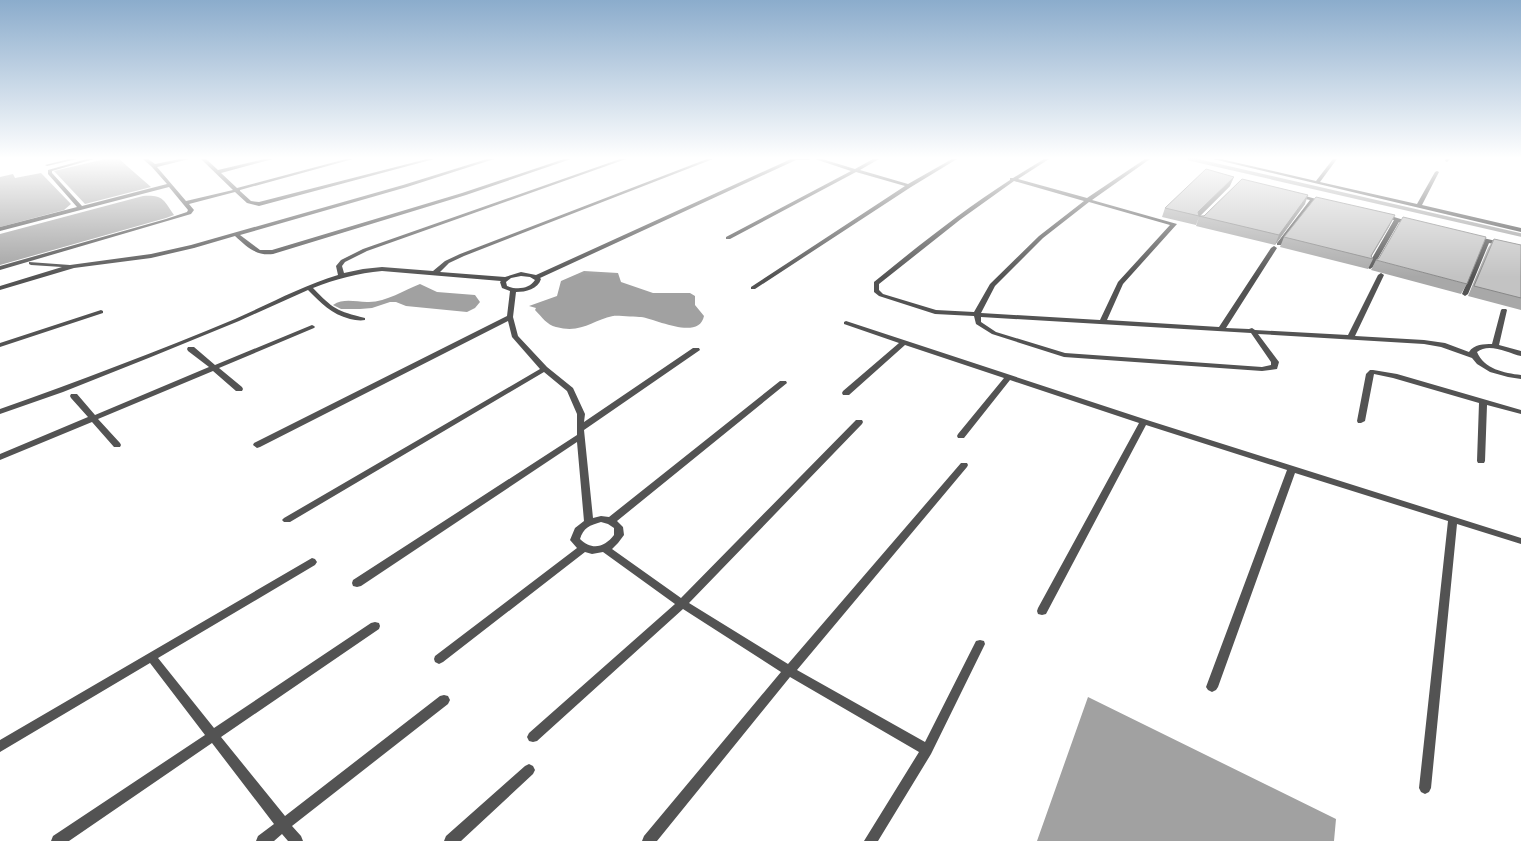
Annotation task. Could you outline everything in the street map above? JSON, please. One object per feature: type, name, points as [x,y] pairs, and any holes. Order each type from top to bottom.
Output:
[{"type":"street","points":[[72,198],[80,207]]},
{"type":"street","points":[[0,229],[116,198]]},
{"type":"street","points":[[0,268],[181,216],[191,210],[182,198]]},
{"type":"street","points":[[186,203],[205,198]]},
{"type":"street","points":[[245,198],[249,202],[265,203],[283,198]]},
{"type":"street","points":[[0,288],[73,266],[167,254],[360,198]]},
{"type":"street","points":[[237,235],[259,253],[265,254],[450,198]]},
{"type":"street","points":[[341,275],[339,266],[343,261],[364,250],[512,198]]},
{"type":"street","points":[[435,273],[447,262],[462,255],[609,198]]},
{"type":"street","points":[[0,412],[238,319],[309,287],[341,275],[382,269],[505,279],[521,274],[536,277],[710,198]]},
{"type":"street","points":[[728,238],[802,198]]},
{"type":"street","points":[[753,288],[890,198]]},
{"type":"street","points":[[986,198],[876,283],[876,291],[881,295],[935,312],[1222,328],[1424,342],[1442,345],[1474,356],[1478,361],[1496,371],[1521,378]]},
{"type":"street","points":[[1306,198],[1328,204]]},
{"type":"street","points":[[1385,198],[1521,230]]},
{"type":"street","points":[[1419,206],[1423,198]]},
{"type":"street","points":[[1103,321],[1120,283],[1174,224],[1089,199],[1041,238],[992,285],[977,314],[978,323],[994,333],[1064,355],[1262,369],[1274,367],[1275,362],[1252,330]]},
{"type":"street","points":[[1222,328],[1277,246],[1313,200]]},
{"type":"street","points":[[1374,214],[1420,225]]},
{"type":"street","points":[[1370,267],[1397,220]]},
{"type":"street","points":[[1465,235],[1521,248]]},
{"type":"street","points":[[1465,294],[1487,241]]},
{"type":"street","points":[[31,264],[73,266]]},
{"type":"street","points":[[1351,337],[1381,275]]},
{"type":"street","points":[[505,279],[503,282],[504,287],[513,290],[531,288],[537,282],[536,277]]},
{"type":"street","points":[[309,287],[330,309],[339,314],[363,319]]},
{"type":"street","points":[[513,290],[510,317],[515,337],[544,369],[570,390],[581,414],[581,433],[589,521]]},
{"type":"street","points":[[1495,347],[1504,310]]},
{"type":"street","points":[[0,345],[101,312]]},
{"type":"street","points":[[257,446],[510,317]]},
{"type":"street","points":[[846,324],[1144,422],[1521,541]]},
{"type":"street","points":[[0,457],[312,327]]},
{"type":"street","points":[[846,393],[903,342]]},
{"type":"street","points":[[1474,356],[1475,349],[1480,347],[1495,347],[1521,354]]},
{"type":"street","points":[[191,349],[239,389]]},
{"type":"street","points":[[356,583],[581,433],[696,350]]},
{"type":"street","points":[[288,520],[544,369]]},
{"type":"street","points":[[1361,421],[1370,374],[1373,372],[1394,376],[1521,412]]},
{"type":"street","points":[[961,436],[1008,378]]},
{"type":"street","points":[[612,521],[783,383]]},
{"type":"street","points":[[74,396],[117,445]]},
{"type":"street","points":[[1481,461],[1483,401]]},
{"type":"street","points":[[533,737],[682,603],[859,422]]},
{"type":"street","points":[[1042,611],[1144,422]]},
{"type":"street","points":[[649,841],[788,672],[964,465]]},
{"type":"street","points":[[1212,687],[1292,469]]},
{"type":"street","points":[[601,519],[612,521],[618,527],[619,535],[614,543],[605,549],[593,551],[582,549],[575,540],[578,529],[589,521],[601,519]]},
{"type":"street","points":[[1425,788],[1453,520]]},
{"type":"street","points":[[439,659],[582,549]]},
{"type":"street","points":[[605,549],[682,603],[788,672],[927,750]]},
{"type":"street","points":[[0,746],[312,562]]},
{"type":"street","points":[[58,841],[375,626]]},
{"type":"street","points":[[871,841],[927,750],[980,644]]},
{"type":"street","points":[[151,657],[214,735],[296,841]]},
{"type":"street","points":[[263,841],[444,700]]},
{"type":"street","points":[[451,841],[529,770]]},
{"type":"shaded area","points":[[0,198],[65,198],[71,204],[64,210],[0,227]]},
{"type":"shaded area","points":[[80,198],[107,198],[85,204]]},
{"type":"shaded area","points":[[135,198],[161,198],[174,215],[0,265],[0,234]]},
{"type":"shaded area","points":[[584,271],[618,273],[621,282],[653,293],[690,293],[695,296],[695,305],[704,316],[700,323],[694,327],[686,328],[676,327],[641,317],[615,316],[580,328],[565,329],[550,324],[535,310],[536,308],[529,306],[557,296],[561,281]]},
{"type":"shaded area","points":[[420,284],[437,292],[475,295],[480,302],[475,308],[467,312],[406,306],[396,302],[390,302],[372,308],[360,309],[341,309],[333,305],[345,301],[374,302],[394,296]]},
{"type":"shaded area","points":[[1088,697],[1336,819],[1334,841],[1037,841]]},
{"type":"building","points":[[1175,198],[1212,198],[1198,212],[1199,216],[1165,208]]},
{"type":"building","points":[[1222,198],[1306,198],[1279,235],[1199,216],[1204,216]]},
{"type":"building","points":[[1315,198],[1321,198],[1395,215],[1371,256],[1373,259],[1284,237]]},
{"type":"building","points":[[1403,217],[1486,237],[1467,284],[1376,260],[1379,258]]},
{"type":"building","points":[[1494,239],[1521,245],[1521,298],[1474,286]]},
{"type":"waterway","points":[[1361,198],[1521,235]]}]
